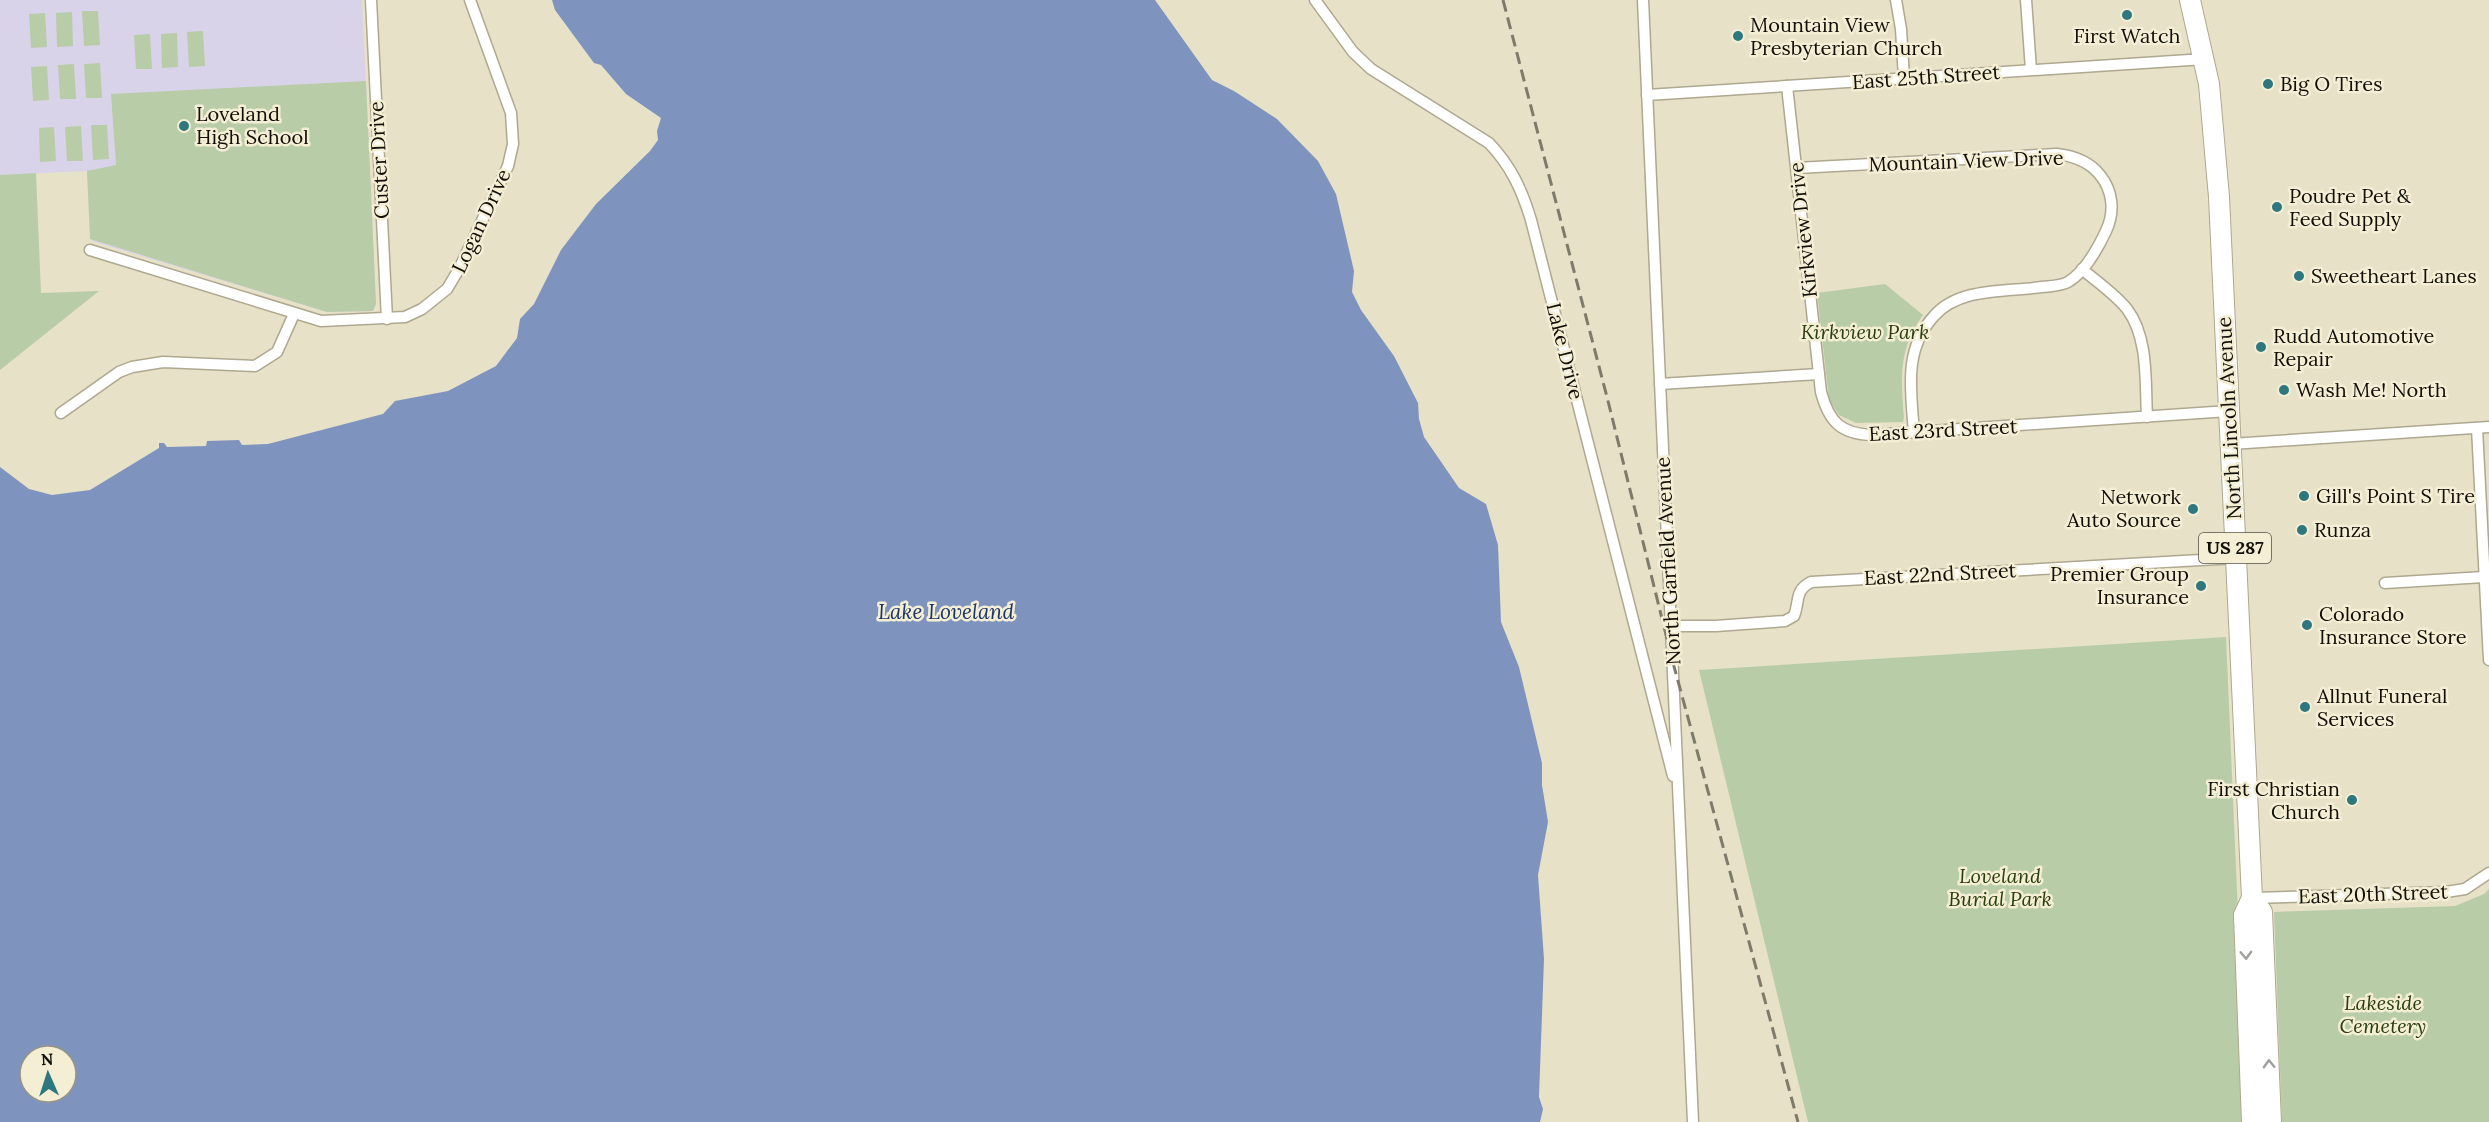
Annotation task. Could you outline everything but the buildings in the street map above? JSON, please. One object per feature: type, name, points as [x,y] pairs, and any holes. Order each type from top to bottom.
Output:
[{"type":"highway","name":"North Lincoln Avenue","points":[[2190,0],[2205,59],[2219,197],[2252,898],[2262,912],[2271,1122]]},
{"type":"highway","name":"US 287","points":[[2252,898],[2244,915],[2252,1122]]},
{"type":"street","name":"Custer Drive","points":[[371,0],[387,319]]},
{"type":"street","name":"Logan Drive","points":[[90,250],[294,314],[330,322],[387,319],[414,314],[450,285],[509,161],[513,144],[513,118],[470,0]]},
{"type":"street","name":"Lake Drive","points":[[1315,0],[1345,42],[1366,64],[1489,143],[1510,168],[1523,193],[1678,790]]},
{"type":"street","name":"North Garfield Avenue","points":[[1643,0],[1693,1122]]},
{"type":"street","points":[[1896,0],[1901,29],[1904,78]]},
{"type":"street","points":[[2026,0],[2031,70]]},
{"type":"street","name":"East 25th Street","points":[[1647,95],[2205,59]]},
{"type":"street","name":"Kirkview Drive","points":[[1787,86],[1819,374]]},
{"type":"street","name":"Mountain View Drive","points":[[1797,168],[2037,154],[2069,155],[2091,165],[2105,181],[2111,199],[2109,224],[2082,269],[2068,282],[2061,285],[1971,296],[1950,304],[1935,314],[1921,330],[1910,366],[1914,433]]},
{"type":"street","points":[[2082,269],[2120,301],[2133,318],[2141,338],[2147,417]]},
{"type":"street","points":[[61,413],[119,372],[132,367],[163,362],[255,366],[277,352],[294,314]]},
{"type":"street","points":[[1660,384],[1819,374]]},
{"type":"street","name":"East 23rd Street","points":[[1819,374],[1825,407],[1839,426],[1859,434],[1914,433],[2229,411]]},
{"type":"street","points":[[2477,428],[2489,660]]},
{"type":"street","points":[[2230,444],[2489,428]]},
{"type":"street","name":"East 22nd Street","points":[[1671,626],[1716,626],[1785,621],[1794,616],[1798,592],[1811,582],[2236,558]]},
{"type":"street","points":[[2385,583],[2484,577]]},
{"type":"street","name":"East 20th Street","points":[[2252,898],[2446,892],[2465,889],[2489,873]]},
{"type":"shaded area","name":"Loveland High School","points":[[0,0],[362,0],[376,304],[373,311],[327,312],[92,241],[87,171],[0,175]]},
{"type":"green space","points":[[82,11],[98,11],[100,45],[84,46]]},
{"type":"green space","points":[[72,12],[73,46],[57,47],[56,13]]},
{"type":"green space","points":[[45,13],[47,47],[31,48],[29,14]]},
{"type":"green space","points":[[203,31],[205,66],[189,67],[187,32]]},
{"type":"green space","points":[[177,33],[178,67],[162,68],[161,34]]},
{"type":"green space","points":[[150,34],[152,69],[136,69],[134,35]]},
{"type":"green space","points":[[100,63],[102,98],[86,98],[84,64]]},
{"type":"green space","points":[[74,64],[76,99],[60,99],[58,65]]},
{"type":"green space","points":[[47,66],[49,100],[33,101],[31,67]]},
{"type":"green space","points":[[366,81],[376,304],[373,311],[327,312],[90,239],[87,171],[116,165],[111,94]]},
{"type":"green space","points":[[91,125],[107,125],[109,159],[93,160]]},
{"type":"green space","points":[[81,126],[83,161],[67,161],[65,127]]},
{"type":"green space","points":[[54,127],[56,161],[40,162],[39,128]]},
{"type":"green space","points":[[36,173],[41,293],[99,291],[0,370],[0,175]]},
{"type":"green space","name":"Kirkview Park","points":[[1885,284],[1923,315],[1905,352],[1902,376],[1903,422],[1856,423],[1839,415],[1829,399],[1817,293]]},
{"type":"green space","name":"Loveland Burial Park","points":[[2226,637],[2247,1122],[1808,1122],[1699,670]]},
{"type":"green space","name":"Lakeside Cemetery","points":[[2489,889],[2489,1122],[2282,1122],[2274,912],[2455,906],[2484,894]]},
{"type":"water","name":"Lake Loveland","points":[[552,0],[1155,0],[1212,80],[1234,91],[1277,119],[1318,161],[1336,194],[1354,271],[1352,292],[1361,310],[1394,356],[1418,403],[1424,437],[1459,488],[1486,504],[1498,545],[1501,622],[1519,667],[1542,763],[1542,785],[1548,822],[1538,875],[1544,959],[1539,1097],[1543,1109],[1540,1122],[0,1122],[0,467],[29,489],[52,495],[90,490],[159,448],[159,443],[164,443],[167,447],[206,446],[207,441],[239,440],[242,445],[268,444],[383,414],[395,401],[448,391],[496,366],[517,338],[520,319],[534,304],[561,250],[596,204],[650,151],[658,140],[657,131],[661,118],[626,94],[601,65],[594,63],[555,10]]},
{"type":"railway","points":[[1503,0],[1607,397],[1672,659],[1798,1122]]},
{"type":"place","name":"First Watch","points":[[2127,15]]},
{"type":"place","name":"Mountain View Presbyterian Church","points":[[1738,36]]},
{"type":"place","name":"Big O Tires","points":[[2268,84]]},
{"type":"place","name":"Loveland High School","points":[[184,126]]},
{"type":"place","name":"Poudre Pet & Feed Supply","points":[[2277,207]]},
{"type":"place","name":"Sweetheart Lanes","points":[[2299,276]]},
{"type":"place","name":"Rudd Automotive Repair","points":[[2261,347]]},
{"type":"place","name":"Wash Me! North","points":[[2284,390]]},
{"type":"place","name":"Gill's Point S Tire","points":[[2304,496]]},
{"type":"place","name":"Network Auto Source","points":[[2193,509]]},
{"type":"place","name":"Runza","points":[[2302,530]]},
{"type":"place","name":"Premier Group Insurance","points":[[2201,586]]},
{"type":"place","name":"Colorado Insurance Store","points":[[2307,625]]},
{"type":"place","name":"Allnut Funeral Services","points":[[2305,707]]},
{"type":"place","name":"First Christian Church","points":[[2352,800]]}]
